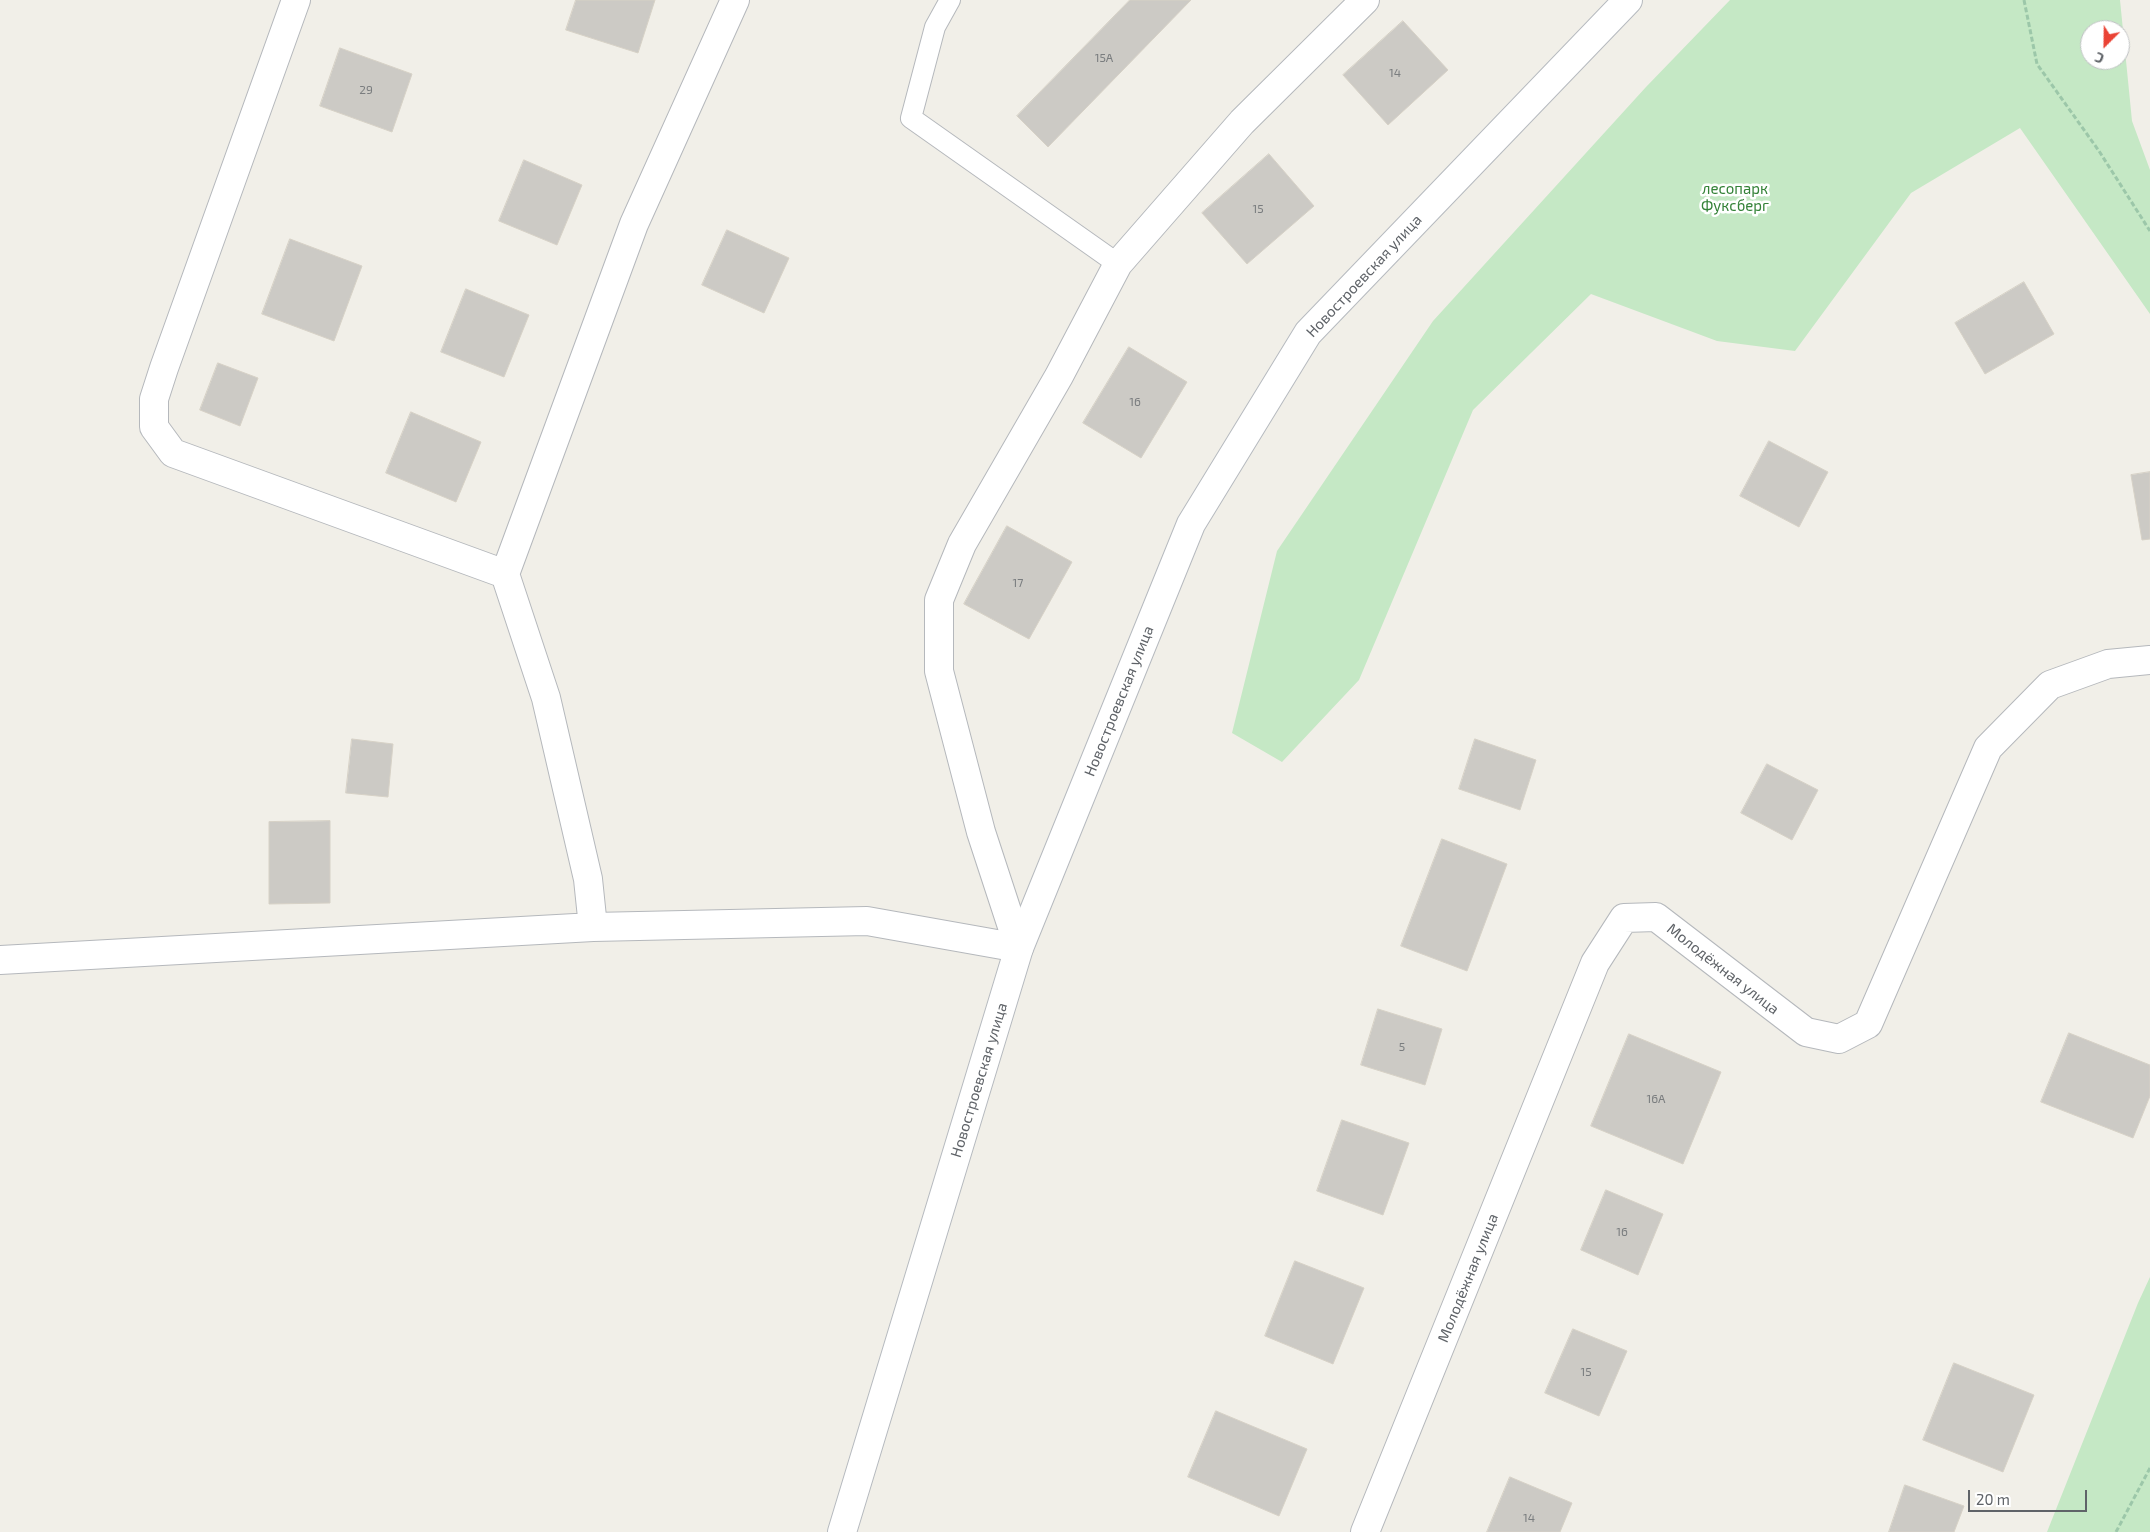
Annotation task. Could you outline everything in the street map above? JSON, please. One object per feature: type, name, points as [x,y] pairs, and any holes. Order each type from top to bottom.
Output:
[{"type":"street","points":[[296,0],[154,398],[154,427],[173,453],[505,574]]},
{"type":"street","points":[[593,927],[588,879],[546,698],[505,574],[634,224],[735,0]]},
{"type":"street","points":[[0,960],[593,927],[867,921],[1019,948],[981,832],[939,671],[939,600],[962,544],[1060,376],[1118,264],[1242,122],[1365,0]]},
{"type":"street","name":"Новостроевская улица","points":[[842,1532],[1019,948],[1191,524],[1308,333],[1628,0]]},
{"type":"street","name":"Молодёжная улица","points":[[1365,1532],[1595,963],[1624,918],[1656,917],[1806,1032],[1839,1039],[1868,1024],[1988,748],[2050,685],[2108,664],[2150,660]]},
{"type":"lane","points":[[950,0],[935,26],[911,118],[1118,264]]},
{"type":"path","points":[[2024,0],[2037,64],[2099,151],[2150,231]]},
{"type":"path","points":[[2116,1532],[2150,1468]]},
{"type":"green space","name":"лесопарк Фуксберг","points":[[1730,0],[2120,0],[2122,20],[2080,20],[2080,70],[2127,70],[2132,121],[2150,170],[2150,314],[2020,128],[1911,193],[1795,351],[1717,341],[1591,294],[1473,410],[1359,680],[1282,762],[1232,733],[1277,551],[1433,321],[1646,87]]},
{"type":"green space","points":[[2150,1277],[2150,1532],[2047,1532],[2138,1303]]},
{"type":"building","points":[[576,0],[655,0],[638,53],[566,30]]},
{"type":"building","points":[[1130,0],[1191,0],[1048,147],[1017,116]]},
{"type":"building","points":[[1403,21],[1448,70],[1388,125],[1343,75]]},
{"type":"building","points":[[340,48],[412,74],[392,132],[320,106]]},
{"type":"building","points":[[1269,154],[1314,206],[1247,264],[1202,213]]},
{"type":"building","points":[[524,160],[582,185],[557,245],[499,221]]},
{"type":"building","points":[[727,230],[789,258],[764,313],[702,285]]},
{"type":"building","points":[[290,239],[362,266],[334,341],[262,314]]},
{"type":"building","points":[[2024,282],[2054,334],[1985,374],[1955,323]]},
{"type":"building","points":[[466,289],[529,315],[504,377],[441,352]]},
{"type":"building","points":[[1129,347],[1187,382],[1141,458],[1083,423]]},
{"type":"building","points":[[218,363],[258,378],[240,426],[200,410]]},
{"type":"building","points":[[411,412],[481,442],[456,502],[386,473]]},
{"type":"building","points":[[1769,441],[1828,472],[1799,527],[1740,496]]},
{"type":"building","points":[[2150,472],[2150,539],[2142,540],[2131,475]]},
{"type":"building","points":[[1007,526],[1072,562],[1029,639],[964,604]]},
{"type":"building","points":[[352,739],[393,744],[388,797],[346,793]]},
{"type":"building","points":[[1475,739],[1536,760],[1520,810],[1459,789]]},
{"type":"building","points":[[1767,764],[1818,790],[1792,840],[1741,813]]},
{"type":"building","points":[[330,821],[330,903],[269,904],[269,822]]},
{"type":"building","points":[[1442,839],[1507,864],[1467,971],[1401,946]]},
{"type":"building","points":[[1378,1009],[1442,1029],[1425,1085],[1361,1065]]},
{"type":"building","points":[[2069,1033],[2150,1065],[2150,1096],[2133,1138],[2041,1102]]},
{"type":"building","points":[[1629,1034],[1721,1072],[1683,1164],[1591,1126]]},
{"type":"building","points":[[1342,1120],[1409,1143],[1383,1215],[1317,1191]]},
{"type":"building","points":[[1606,1190],[1663,1214],[1638,1275],[1581,1250]]},
{"type":"building","points":[[1295,1261],[1364,1288],[1333,1364],[1265,1336]]},
{"type":"building","points":[[1573,1329],[1627,1351],[1599,1416],[1545,1393]]},
{"type":"building","points":[[1954,1363],[2034,1395],[2003,1472],[1923,1440]]},
{"type":"building","points":[[1216,1411],[1307,1449],[1279,1516],[1188,1477]]},
{"type":"building","points":[[1510,1477],[1572,1503],[1560,1532],[1487,1532]]},
{"type":"building","points":[[1905,1485],[1964,1506],[1954,1532],[1889,1532]]}]
